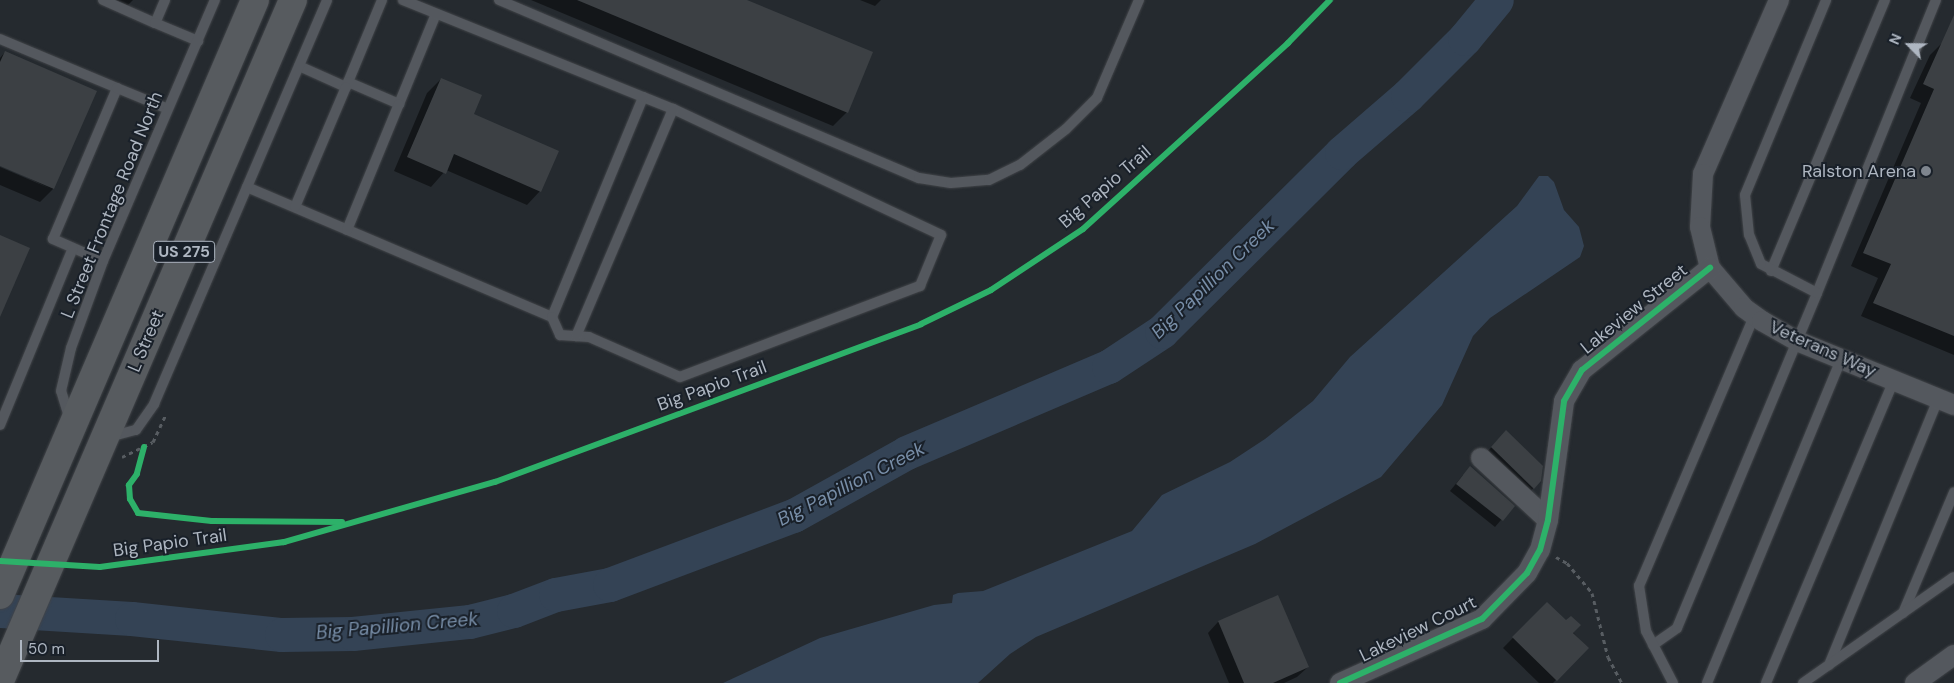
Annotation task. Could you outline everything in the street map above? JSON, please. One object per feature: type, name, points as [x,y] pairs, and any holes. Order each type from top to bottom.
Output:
[{"type":"main road","name":"L Street","points":[[0,594],[254,0]]},
{"type":"main road","name":"L Street","points":[[0,681],[293,0]]},
{"type":"street","name":"Lakeview Street","points":[[1564,401],[1582,370],[1710,268],[1700,227],[1703,174],[1779,0]]},
{"type":"street","name":"Veterans Way","points":[[1710,268],[1754,316],[1797,340],[1946,402]]},
{"type":"street","name":"Lakeview Court","points":[[1340,683],[1482,619],[1527,573],[1540,550],[1548,520],[1564,401]]},
{"type":"street","points":[[1481,458],[1548,520]]},
{"type":"street","points":[[1915,683],[1954,655]]},
{"type":"lane","points":[[103,0],[198,41]]},
{"type":"lane","points":[[155,23],[165,0]]},
{"type":"lane","name":"L Street Frontage Road North","points":[[72,426],[62,402],[62,379],[103,260],[215,0]]},
{"type":"lane","points":[[104,437],[136,430],[154,404],[327,0]]},
{"type":"lane","points":[[295,207],[382,0]]},
{"type":"lane","points":[[247,186],[552,317],[560,335],[589,337],[680,377],[920,286],[941,235],[673,109],[403,0]]},
{"type":"lane","points":[[498,0],[919,178],[951,182],[989,180],[1020,164],[1066,129],[1097,98],[1139,0]]},
{"type":"lane","points":[[1817,293],[1771,271],[1761,264],[1749,235],[1746,195],[1826,0]]},
{"type":"lane","points":[[1771,271],[1885,0]]},
{"type":"lane","points":[[1653,645],[1677,628],[1817,293],[1936,0]]},
{"type":"lane","points":[[347,230],[436,14]]},
{"type":"lane","points":[[0,39],[168,109]]},
{"type":"lane","points":[[299,66],[400,104]]},
{"type":"lane","points":[[103,260],[53,239],[117,88]]},
{"type":"lane","points":[[552,317],[643,97]]},
{"type":"lane","points":[[576,336],[673,109]]},
{"type":"lane","points":[[0,425],[73,248]]},
{"type":"lane","points":[[1673,683],[1646,631],[1639,586],[1754,316]]},
{"type":"lane","points":[[1707,683],[1841,359]]},
{"type":"lane","points":[[1766,683],[1894,380]]},
{"type":"lane","points":[[1829,665],[1946,402]]},
{"type":"lane","points":[[1902,614],[1954,492]]},
{"type":"lane","points":[[1803,683],[1954,577]]},
{"type":"path","points":[[144,447],[144,457]]},
{"type":"path","points":[[1540,550],[1567,563],[1592,593],[1608,656],[1622,683]]},
{"type":"water","points":[[1539,176],[1548,176],[1554,182],[1564,210],[1579,227],[1584,246],[1580,257],[1490,318],[1473,336],[1442,405],[1381,477],[1255,544],[1036,637],[1010,654],[978,683],[723,683],[820,638],[934,605],[952,603],[953,595],[958,593],[983,591],[1132,531],[1162,495],[1230,462],[1265,439],[1313,401],[1350,357],[1517,206]]},
{"type":"building","points":[[577,0],[747,0],[873,52],[848,113]]},
{"type":"building","name":"Ralston Arena","points":[[1954,15],[1954,336],[1873,303],[1891,264],[1863,253],[1934,89],[1923,84]]},
{"type":"building","points":[[5,51],[97,91],[54,189],[0,166],[0,62]]},
{"type":"building","points":[[441,78],[482,95],[474,114],[559,151],[541,192],[454,154],[446,174],[407,157]]},
{"type":"building","points":[[0,235],[30,248],[0,317]]},
{"type":"building","points":[[1506,430],[1543,466],[1541,481],[1534,489],[1491,447]]},
{"type":"building","points":[[1470,466],[1515,506],[1503,521],[1456,484]]},
{"type":"building","points":[[1278,595],[1309,667],[1273,683],[1244,683],[1218,621]]},
{"type":"building","points":[[1547,602],[1566,620],[1571,616],[1581,625],[1573,633],[1589,648],[1557,681],[1512,637]]},
{"type":"waterway","name":"Big Papillion Creek","points":[[0,611],[132,619],[282,635],[353,634],[470,622],[514,611],[556,595],[610,585],[794,516],[907,453],[1109,367],[1162,332],[1342,153],[1408,96],[1465,39],[1497,0]]},
{"type":"cycle path","name":"Big Papio Trail","points":[[0,561],[100,567],[284,542],[495,482],[921,324],[991,290],[1083,229],[1288,43],[1330,0]]},
{"type":"cycle path","points":[[1340,683],[1482,619],[1527,573],[1540,550],[1548,520],[1564,401],[1582,370],[1710,268]]},
{"type":"cycle path","name":"Big Papio Trail","points":[[144,447],[137,474],[129,485],[130,499],[138,513],[212,521],[342,522]]},
{"type":"place","name":"Ralston Arena","points":[[1926,171]]}]
